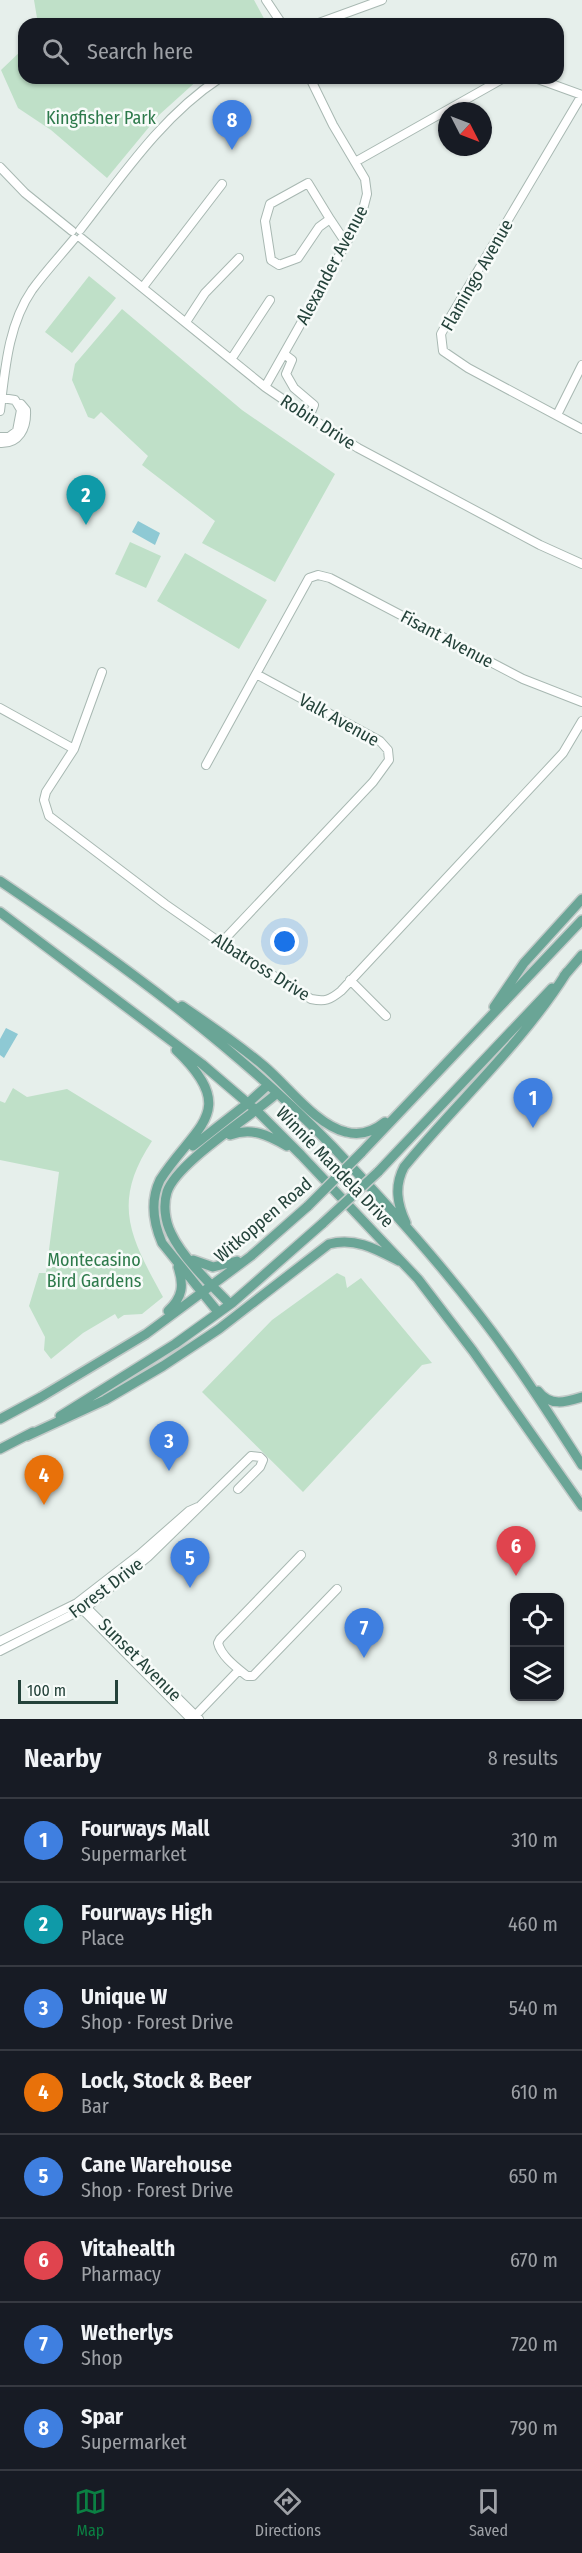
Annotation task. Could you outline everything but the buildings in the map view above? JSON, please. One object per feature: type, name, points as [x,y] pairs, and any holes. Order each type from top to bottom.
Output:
[{"type":"main road","name":"Winnie Mandela Drive","points":[[0,880],[83,937],[155,991],[268,1085],[331,1146],[411,1232],[514,1361],[582,1465]]},
{"type":"main road","points":[[491,1015],[512,979],[582,899]]},
{"type":"main road","name":"Winnie Mandela Drive","points":[[0,912],[137,1014],[248,1103],[301,1155],[406,1265],[473,1351],[582,1506]]},
{"type":"main road","name":"Witkoppen Road","points":[[0,1419],[146,1334],[251,1256],[308,1206],[361,1153],[582,920]]},
{"type":"main road","points":[[27,1436],[123,1378],[230,1304],[378,1172],[582,956]]},
{"type":"main road","points":[[411,1232],[398,1199],[399,1179],[405,1167],[511,1049],[551,998],[567,972]]},
{"type":"main road","points":[[155,991],[165,994],[231,1040],[266,1068],[321,1119],[339,1130],[359,1133],[373,1130],[412,1099]]},
{"type":"main road","points":[[137,1014],[195,1069],[207,1089],[209,1108],[206,1120],[166,1171],[156,1188],[153,1212],[162,1243],[218,1312]]},
{"type":"main road","points":[[179,1156],[268,1085]]},
{"type":"main road","points":[[230,1304],[188,1258],[172,1235],[165,1210],[167,1193],[182,1170],[277,1094]]},
{"type":"main road","points":[[219,1139],[239,1132],[261,1133],[301,1155]]},
{"type":"main road","points":[[0,1449],[105,1401],[164,1366],[219,1329],[329,1244],[348,1241],[360,1243],[406,1265]]},
{"type":"main road","points":[[188,1258],[213,1267],[228,1265],[251,1256]]},
{"type":"main road","points":[[146,1334],[175,1305],[182,1293],[182,1279],[176,1262]]},
{"type":"main road","points":[[514,1361],[525,1372],[544,1399],[562,1402],[582,1397]]},
{"type":"street","points":[[266,0],[278,18]]},
{"type":"street","points":[[332,18],[382,0]]},
{"type":"street","points":[[0,411],[9,343],[23,306],[32,291],[144,148],[172,118],[213,84]]},
{"type":"street","name":"Alexander Avenue","points":[[265,387],[361,217],[368,194],[365,179],[313,84]]},
{"type":"street","points":[[355,162],[493,84]]},
{"type":"street","points":[[552,84],[582,95]]},
{"type":"street","name":"Flamingo Avenue","points":[[582,95],[448,321],[441,340],[443,351],[458,362],[582,429]]},
{"type":"street","name":"Robin Drive","points":[[0,167],[25,193],[232,358],[265,387],[358,448],[540,545],[582,564]]},
{"type":"street","points":[[330,219],[319,226],[296,259],[279,265],[271,260],[265,221],[270,204],[308,183],[346,243]]},
{"type":"street","points":[[142,287],[222,184]]},
{"type":"street","points":[[186,322],[205,293],[239,258]]},
{"type":"street","points":[[232,358],[270,300]]},
{"type":"street","points":[[284,354],[292,360],[286,374],[289,381],[314,405],[309,417]]},
{"type":"street","points":[[557,415],[582,365]]},
{"type":"street","points":[[0,443],[9,444],[23,430],[26,410],[15,400],[2,398]]},
{"type":"street","points":[[0,437],[9,437],[17,431],[21,410],[15,400]]},
{"type":"street","name":"Fisant Avenue","points":[[256,674],[306,582],[314,576],[321,575],[523,679],[582,702]]},
{"type":"street","name":"Albatross Drive","points":[[102,672],[74,749],[46,792],[44,800],[49,816],[165,904],[221,943],[311,999],[323,1002],[331,999],[350,980],[563,753],[582,721]]},
{"type":"street","points":[[206,765],[256,674]]},
{"type":"street","name":"Valk Avenue","points":[[221,943],[373,782],[389,760],[388,750],[380,741],[256,674]]},
{"type":"street","points":[[0,708],[74,749]]},
{"type":"street","points":[[350,980],[386,1016]]},
{"type":"street","name":"Forest Drive","points":[[0,1651],[85,1609],[186,1522],[251,1456],[260,1457],[263,1460],[260,1467],[238,1489]]},
{"type":"street","name":"Forest Drive","points":[[0,1641],[78,1602],[143,1552],[189,1511],[199,1507]]},
{"type":"street","points":[[301,1555],[220,1639],[218,1643],[221,1652],[239,1670],[247,1676],[253,1676],[337,1589]]},
{"type":"street","name":"Sunset Avenue","points":[[78,1602],[194,1718]]},
{"type":"street","points":[[194,1718],[239,1670]]},
{"type":"green space","points":[[34,0],[254,0],[264,18],[37,18]]},
{"type":"green space","name":"Kingfisher Park","points":[[18,54],[18,84],[193,84],[159,115],[107,178],[51,130],[18,108],[1,70]]},
{"type":"green space","points":[[89,276],[116,298],[72,353],[45,332]]},
{"type":"green space","points":[[122,309],[242,410],[335,474],[275,582],[202,543],[215,521],[142,465],[148,456],[101,412],[94,419],[88,417],[72,380],[75,364]]},
{"type":"green space","points":[[130,542],[161,556],[146,588],[115,574]]},
{"type":"green space","points":[[185,553],[267,600],[239,649],[157,601]]},
{"type":"green space","name":"Montecasino Bird Gardens","points":[[13,1088],[27,1097],[67,1089],[152,1141],[139,1163],[132,1183],[129,1202],[130,1220],[134,1238],[163,1297],[142,1314],[124,1315],[118,1319],[115,1314],[83,1333],[51,1359],[44,1350],[45,1337],[29,1306],[39,1273],[46,1273],[59,1172],[0,1160],[0,1101],[5,1103]]},
{"type":"green space","points":[[337,1273],[345,1277],[347,1288],[361,1278],[432,1363],[422,1365],[303,1492],[202,1392],[272,1320]]},
{"type":"water","points":[[138,521],[160,533],[155,545],[132,532]]},
{"type":"water","points":[[6,1028],[18,1034],[4,1058],[0,1055],[0,1039]]},
{"type":"place","name":"Spar","points":[[232,150]]},
{"type":"place","name":"Fourways High","points":[[86,525]]},
{"type":"place","name":"Fourways Mall","points":[[533,1128]]},
{"type":"place","name":"Unique W","points":[[169,1471]]},
{"type":"place","name":"Lock, Stock & Beer","points":[[44,1505]]},
{"type":"place","name":"Vitahealth","points":[[516,1576]]},
{"type":"place","name":"Cane Warehouse","points":[[190,1588]]},
{"type":"place","name":"Wetherlys","points":[[364,1658]]}]
